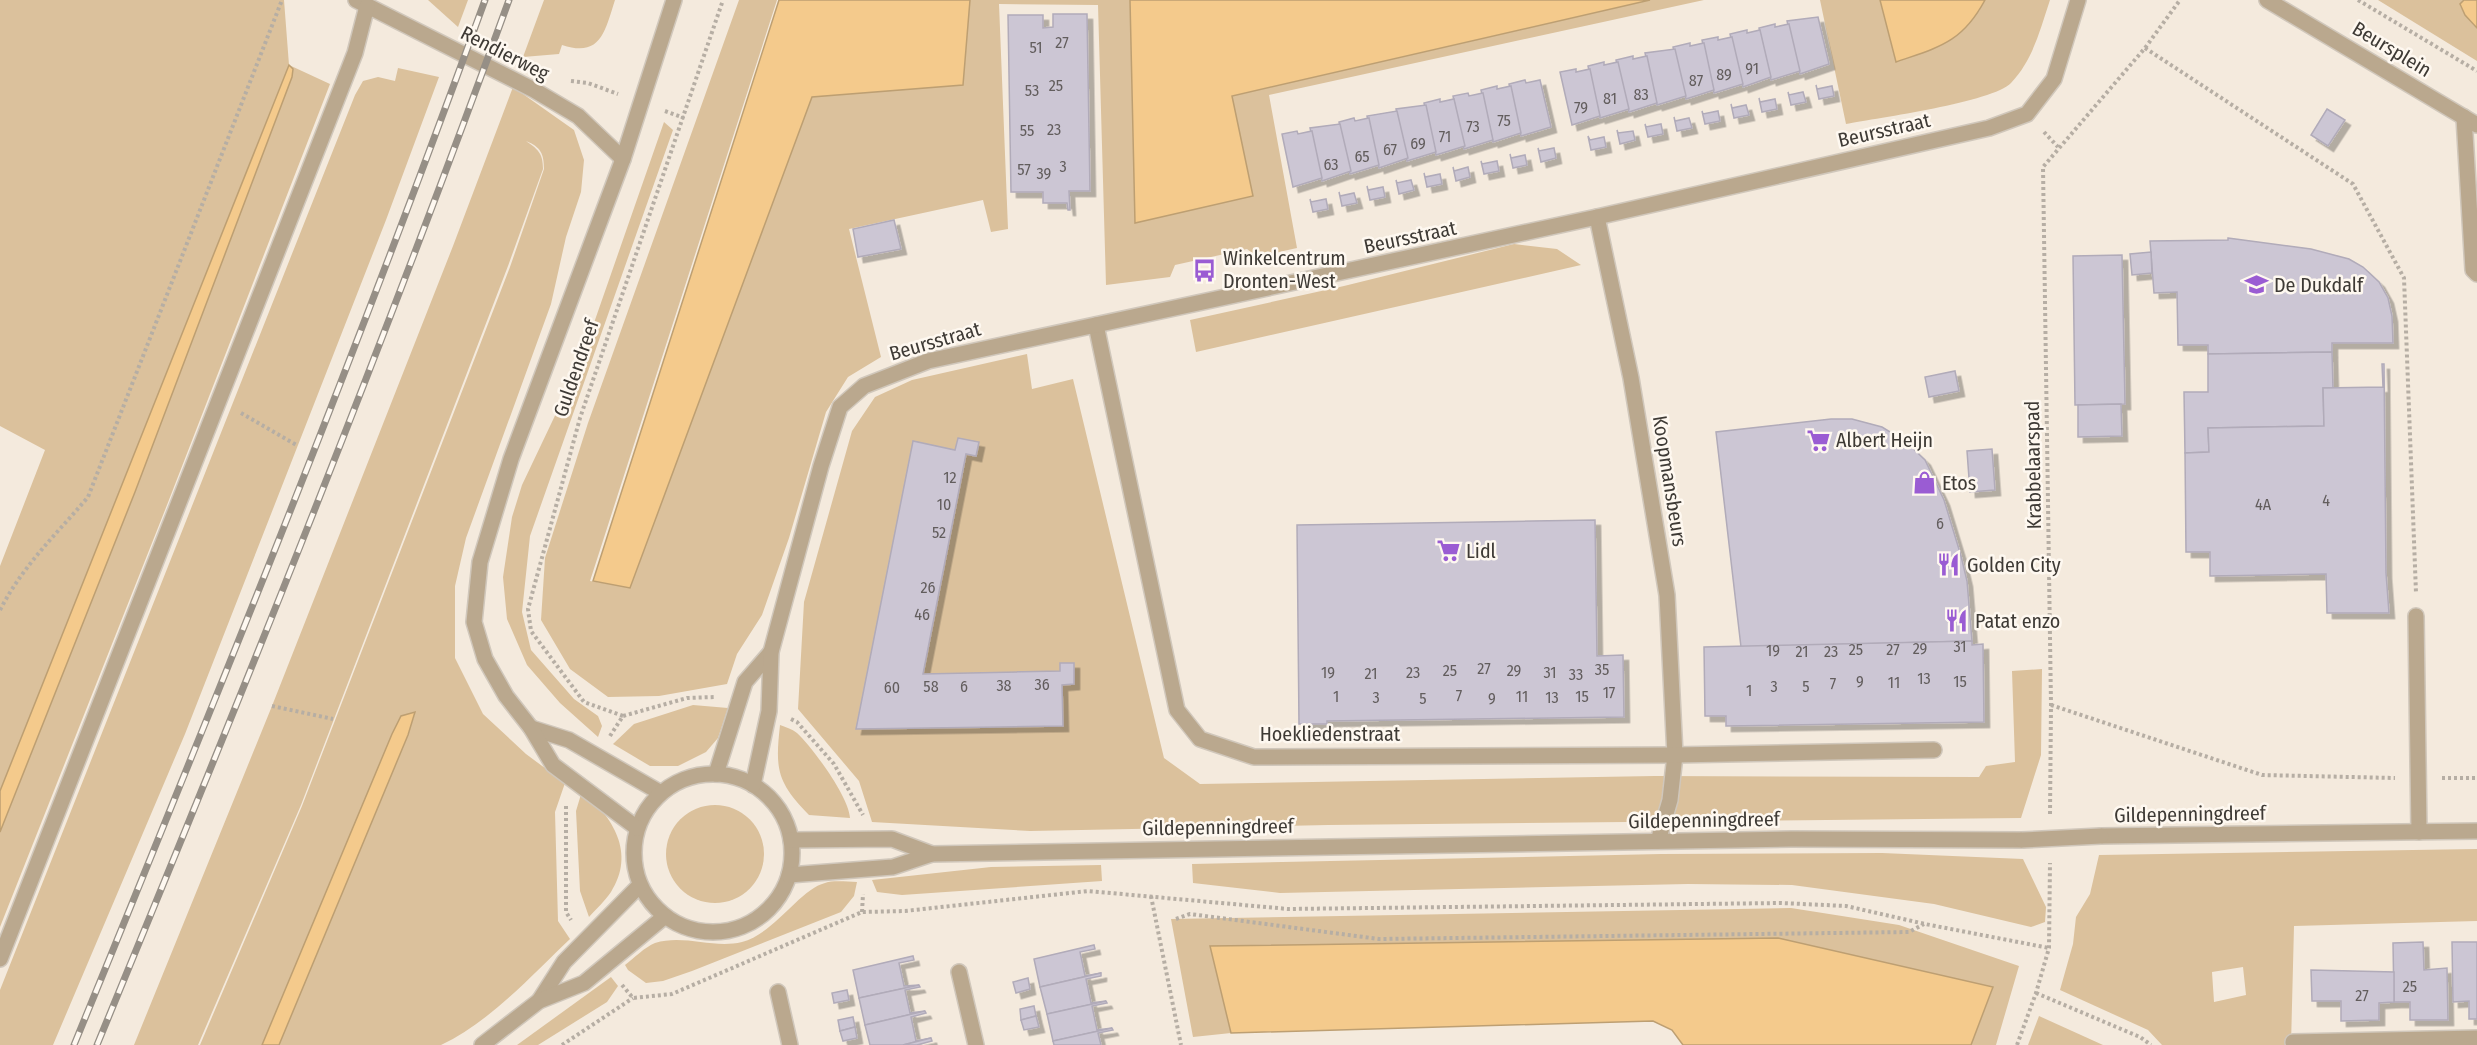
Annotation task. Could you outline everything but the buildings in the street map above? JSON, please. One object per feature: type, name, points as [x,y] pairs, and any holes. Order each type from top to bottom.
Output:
[{"type":"street","name":"Guldendreef","points":[[638,828],[553,765],[531,728],[506,696],[485,659],[474,622],[480,562],[511,459],[623,159],[674,0]]},
{"type":"street","name":"Beursstraat","points":[[753,785],[769,711],[771,652],[821,466],[840,407],[864,386],[928,361],[1597,218],[1989,128],[2027,114],[2054,79],[2078,0]]},
{"type":"street","name":"Beursplein","points":[[2267,0],[2471,121],[2469,212],[2473,270],[2477,274]]},
{"type":"street","name":"Rendierweg","points":[[362,3],[534,90],[578,116],[623,159]]},
{"type":"street","points":[[0,959],[355,53],[362,3]]},
{"type":"street","name":"Koopmansbeurs","points":[[1597,218],[1631,378],[1667,595],[1675,755],[1670,800],[1658,841]]},
{"type":"street","name":"Hoekliedenstraat","points":[[1096,325],[1177,710],[1200,739],[1254,756],[1675,755]]},
{"type":"street","points":[[2416,616],[2420,832]]},
{"type":"street","name":"Beursstraat","points":[[716,774],[745,682],[771,652]]},
{"type":"street","points":[[531,728],[569,740],[661,793]]},
{"type":"street","points":[[1675,755],[1934,750]]},
{"type":"street","points":[[716,774],[735,777],[753,785],[771,799],[784,818],[791,840],[792,857],[789,874],[779,898],[761,917],[738,929],[713,933],[687,929],[664,917],[650,903],[640,885],[633,857],[638,828],[647,809],[661,793],[687,778],[716,774]]},
{"type":"street","name":"Gildepenningdreef","points":[[789,874],[893,867],[932,854],[1658,841],[2022,840],[2102,836],[2477,831]]},
{"type":"street","name":"Gildepenningdreef","points":[[791,840],[892,839],[932,854]]},
{"type":"street","points":[[539,1001],[564,962],[640,885]]},
{"type":"street","points":[[482,1045],[539,1001],[584,983],[664,917]]},
{"type":"street","points":[[959,972],[976,1045]]},
{"type":"street","points":[[778,992],[790,1045]]},
{"type":"street","points":[[2293,1042],[2433,1042],[2477,1038]]},
{"type":"path","points":[[0,610],[13,584],[34,556],[88,497],[282,0]]},
{"type":"path","name":"Guldendreef","points":[[622,716],[584,702],[531,631],[528,609],[580,418],[723,0]]},
{"type":"path","name":"Krabbelaarspad","points":[[2050,821],[2052,705],[2043,167],[2145,48],[2180,0]]},
{"type":"path","points":[[2358,0],[2477,70]]},
{"type":"path","points":[[2145,48],[2353,184],[2404,278],[2416,616]]},
{"type":"path","points":[[534,90],[562,79],[588,83],[684,118]]},
{"type":"path","points":[[240,412],[298,446]]},
{"type":"path","name":"Gildepenningdreef","points":[[2052,705],[2262,775],[2477,778]]},
{"type":"path","points":[[272,706],[333,719]]},
{"type":"path","points":[[2017,1045],[2049,948],[2050,855]]},
{"type":"path","points":[[862,912],[905,911],[1088,891],[1288,909],[1781,903],[1846,906],[2049,948]]},
{"type":"path","points":[[1151,896],[1181,1045]]},
{"type":"path","points":[[1176,919],[1190,914],[1379,939],[1909,932],[1925,924]]},
{"type":"path","points":[[2036,993],[2140,1037],[2151,1045]]},
{"type":"path","points":[[562,1045],[633,998]]},
{"type":"shaded area","points":[[0,0],[284,0],[289,65],[0,791],[0,566],[45,450],[0,426]]},
{"type":"shaded area","points":[[428,0],[468,0],[458,27]]},
{"type":"shaded area","points":[[544,0],[615,0],[604,31],[593,45],[575,48],[562,45],[559,54],[523,57]]},
{"type":"shaded area","points":[[739,0],[777,0],[590,581],[630,587],[812,96],[963,85],[970,0],[1130,0],[1136,223],[1232,96],[1650,0],[1704,0],[1269,95],[1297,248],[1257,257],[1247,249],[1175,265],[1170,277],[1106,285],[1098,5],[999,4],[1008,229],[991,232],[983,200],[849,229],[881,357],[848,377],[826,412],[789,538],[762,615],[737,654],[727,684],[659,696],[608,697],[570,669],[541,620],[545,558],[588,423]]},
{"type":"shaded area","points":[[779,0],[970,0],[963,85],[812,97],[630,588],[593,581]]},
{"type":"shaded area","points":[[1130,0],[1650,0],[1232,96],[1253,196],[1135,223]]},
{"type":"shaded area","points":[[1820,0],[1880,0],[1896,62],[1979,11],[1985,0],[2050,0],[2025,65],[2011,83],[2000,90],[1959,103],[1846,124]]},
{"type":"shaded area","points":[[1880,0],[1985,0],[1967,26],[1948,42],[1896,62]]},
{"type":"shaded area","points":[[2378,0],[2464,0],[2460,5],[2465,15],[2477,28],[2477,61]]},
{"type":"shaded area","points":[[2464,0],[2477,0],[2477,28],[2465,15],[2460,4]]},
{"type":"shaded area","points":[[289,65],[330,84],[0,927],[0,832],[135,492],[293,69]]},
{"type":"shaded area","points":[[289,65],[293,69],[292,77],[135,492],[0,832],[0,791]]},
{"type":"shaded area","points":[[398,68],[439,77],[386,220],[185,734],[53,1045],[0,1045],[0,990],[355,95],[363,81],[378,77],[395,81]]},
{"type":"shaded area","points":[[513,87],[574,130],[584,160],[581,192],[566,237],[551,304],[466,538],[455,586],[455,658],[483,714],[526,754],[565,783],[555,812],[558,921],[570,939],[493,1011],[441,1045],[279,1045],[408,735],[415,713],[401,716],[262,1045],[200,1045],[302,806],[510,267],[544,169],[541,152],[526,141],[539,152],[543,169],[508,266],[301,805],[198,1045],[134,1045],[272,706]]},
{"type":"shaded area","points":[[664,122],[673,130],[530,536],[522,612],[531,650],[574,699],[598,716],[602,726],[598,737],[560,703],[527,665],[507,619],[503,577],[512,517],[522,485],[580,363]]},
{"type":"shaded area","points":[[1514,244],[1557,249],[1581,265],[1196,352],[1190,320],[1344,286]]},
{"type":"shaded area","points":[[1027,354],[1032,389],[1073,379],[1164,758],[1200,784],[1655,776],[1979,777],[1986,766],[2015,762],[2012,671],[2042,669],[2041,755],[2021,818],[1328,825],[1030,831],[872,822],[859,781],[798,709],[804,602],[852,431],[875,397],[912,380]]},
{"type":"shaded area","points":[[693,705],[728,708],[718,738],[706,752],[678,766],[650,766],[613,744],[634,724]]},
{"type":"shaded area","points":[[415,712],[408,735],[279,1045],[262,1045],[392,734],[401,716]]},
{"type":"shaded area","points":[[780,725],[797,733],[821,761],[844,798],[850,818],[809,815],[798,804],[784,784],[781,774],[778,753]]},
{"type":"shaded area","points":[[582,791],[603,812],[611,824],[618,837],[621,850],[618,878],[609,895],[589,917],[580,891],[576,811]]},
{"type":"shaded area","points":[[715,805],[734,809],[750,819],[760,835],[764,854],[760,873],[750,889],[734,899],[715,903],[696,899],[680,889],[670,873],[666,854],[670,835],[680,819],[696,809]]},
{"type":"shaded area","points":[[2477,849],[2477,921],[2294,926],[2291,1045],[2162,1045],[2148,1030],[2060,990],[2073,944],[2076,917],[2090,894],[2099,855]],"holes":[[[2243,967],[2246,995],[2214,1002],[2212,972]]]},
{"type":"shaded area","points":[[1882,853],[2023,859],[2046,907],[2045,922],[2031,927],[1934,904],[1792,885],[1688,884],[1280,893],[1193,883],[1192,864],[1661,854]]},
{"type":"shaded area","points":[[1101,865],[1102,881],[902,895],[877,892],[872,880],[991,867]]},
{"type":"shaded area","points":[[832,882],[857,882],[854,896],[841,912],[692,971],[663,981],[646,983],[628,970],[625,965],[655,943],[677,940],[720,944],[742,942],[765,930],[816,887]]},
{"type":"shaded area","points":[[1791,908],[1899,925],[2019,966],[1996,1045],[1971,1045],[1993,988],[1210,946],[1231,1033],[1193,1037],[1171,919]]},
{"type":"shaded area","points":[[1778,938],[1993,987],[1971,1045],[1683,1045],[1672,1030],[1653,1021],[1231,1033],[1210,946]]},
{"type":"shaded area","points":[[611,977],[618,986],[607,1002],[538,1045],[517,1045]]},
{"type":"shaded area","points":[[2039,1016],[2103,1045],[2028,1045]]},
{"type":"railway","points":[[74,1045],[233,655],[336,394],[485,0]]},
{"type":"railway","points":[[97,1045],[309,525],[411,263],[509,0]]},
{"type":"place","name":"Winkelcentrum Dronten-West","points":[[1205,270]]},
{"type":"place","name":"De Dukdalf","points":[[2256,285]]},
{"type":"place","name":"Albert Heijn","points":[[1818,440]]},
{"type":"place","name":"Etos","points":[[1924,483]]},
{"type":"place","name":"Lidl","points":[[1448,551]]},
{"type":"place","name":"Golden City","points":[[1949,565]]},
{"type":"place","name":"Patat enzo","points":[[1957,621]]}]
